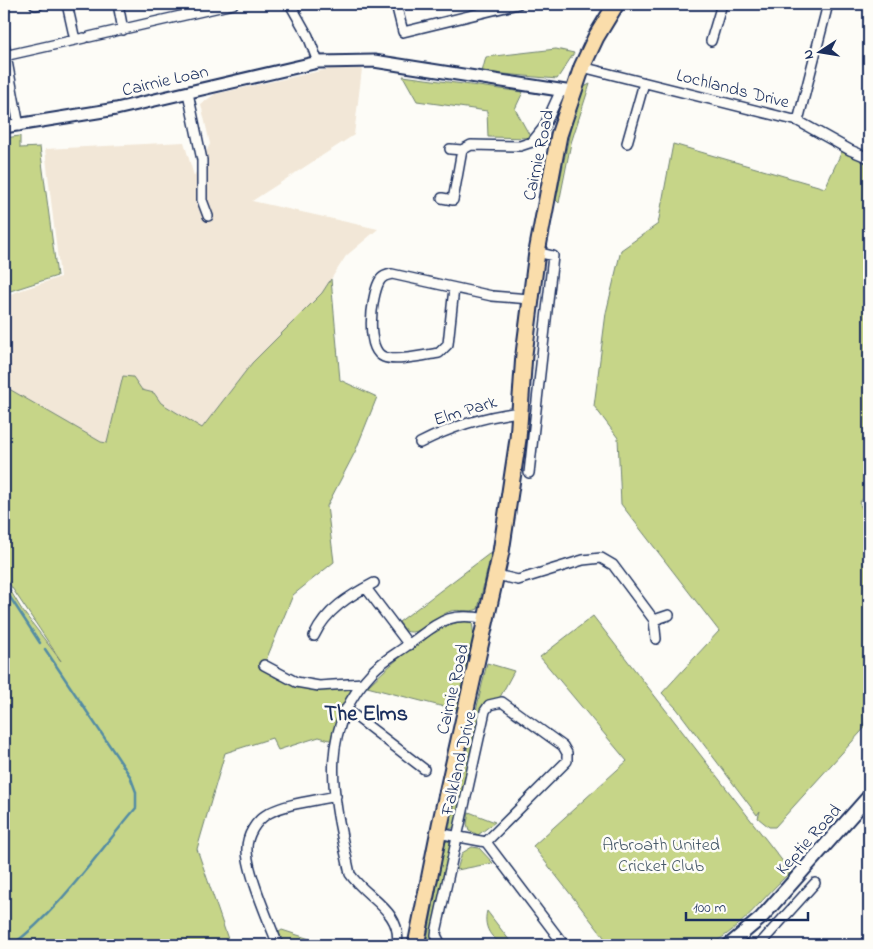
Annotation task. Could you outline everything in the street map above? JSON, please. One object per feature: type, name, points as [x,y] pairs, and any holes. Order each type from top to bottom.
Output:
[{"type":"main road","name":"Cairnie Road","points":[[416,945],[438,833],[497,575],[518,439],[530,299],[566,91],[582,67],[596,37],[616,4]]},
{"type":"main road","name":"Keptie Road","points":[[728,945],[761,918],[869,796]]},
{"type":"street","points":[[67,4],[83,38]]},
{"type":"street","points":[[118,4],[123,30]]},
{"type":"street","points":[[5,56],[232,4]]},
{"type":"street","points":[[290,4],[308,36],[318,62]]},
{"type":"street","points":[[396,4],[402,32],[518,4]]},
{"type":"street","points":[[712,42],[722,4]]},
{"type":"street","points":[[798,121],[828,4]]},
{"type":"street","points":[[4,45],[19,126]]},
{"type":"street","name":"Cairnie Loan","points":[[4,127],[116,109],[318,62],[374,61],[566,91]]},
{"type":"street","name":"Lochlands Drive","points":[[582,67],[798,121],[850,150],[869,158]]},
{"type":"street","points":[[628,143],[644,83]]},
{"type":"street","points":[[450,149],[462,150],[471,145],[520,146],[532,142],[544,128],[566,91]]},
{"type":"street","points":[[188,93],[202,160],[202,200],[208,216]]},
{"type":"street","points":[[442,198],[453,200],[462,150]]},
{"type":"street","points":[[530,473],[553,256],[537,252]]},
{"type":"street","points":[[454,288],[448,344],[444,350],[439,353],[387,359],[378,355],[373,346],[371,310],[379,281],[384,276],[392,274],[492,296],[530,299]]},
{"type":"street","name":"Elm Park","points":[[420,443],[439,433],[490,417],[520,412]]},
{"type":"street","points":[[518,439],[534,441]]},
{"type":"street","points":[[497,575],[518,580],[583,560],[601,558],[613,565],[654,620],[656,639]]},
{"type":"street","points":[[314,636],[327,614],[370,586],[409,645]]},
{"type":"street","points":[[654,620],[669,614]]},
{"type":"street","points":[[396,945],[397,925],[390,914],[357,885],[350,874],[332,767],[334,743],[346,709],[363,683],[376,668],[435,625],[456,616],[467,615],[487,619]]},
{"type":"street","points":[[264,665],[296,682],[319,686],[363,683]]},
{"type":"street","name":"Falkland Drive","points":[[458,838],[485,712],[489,705],[502,702],[563,746],[567,753],[567,761],[486,842]]},
{"type":"street","points":[[346,709],[424,769]]},
{"type":"street","points":[[278,945],[250,864],[247,850],[249,837],[255,825],[269,813],[336,796]]},
{"type":"street","points":[[438,833],[486,842],[564,945]]},
{"type":"street","points":[[441,945],[436,935],[437,928],[458,838]]},
{"type":"street","name":"Keptie Road","points":[[758,945],[815,882]]},
{"type":"street","points":[[778,899],[790,910]]},
{"type":"shaded area","points":[[334,68],[362,69],[354,135],[252,201],[378,229],[346,256],[322,293],[252,363],[202,428],[161,403],[154,393],[142,390],[133,377],[123,376],[108,443],[101,442],[4,386],[4,296],[60,277],[45,149],[184,142],[194,176],[210,144],[201,104],[215,94]]},
{"type":"green space","points":[[556,49],[574,53],[557,79],[482,72],[486,57]]},
{"type":"green space","points":[[403,76],[523,92],[515,109],[531,138],[488,137],[487,111],[417,101]]},
{"type":"green space","points":[[590,84],[571,143],[559,203],[556,200],[571,126],[584,87]]},
{"type":"green space","points":[[20,136],[20,148],[40,147],[57,276],[4,293],[4,138]]},
{"type":"green space","points":[[673,144],[825,188],[842,151],[869,164],[869,492],[859,503],[869,520],[869,723],[775,827],[769,827],[758,818],[760,811],[757,815],[677,709],[662,693],[719,631],[621,504],[618,438],[594,406],[606,313],[621,250],[658,224]]},
{"type":"green space","points":[[331,279],[340,380],[377,397],[355,452],[327,506],[334,562],[293,595],[264,665],[270,674],[280,680],[292,683],[321,686],[359,685],[333,741],[319,737],[278,750],[272,738],[225,753],[197,849],[230,945],[4,945],[4,580],[22,610],[61,661],[4,576],[4,386],[101,442],[107,443],[123,376],[133,377],[142,390],[154,393],[161,403],[202,428],[252,363],[322,293]]},
{"type":"green space","points":[[491,554],[478,609],[472,611],[451,611],[417,631],[406,631],[399,622]]},
{"type":"green space","name":"Arbroath United Cricket Club","points":[[593,616],[791,872],[733,929],[711,944],[679,946],[610,945],[533,846],[627,761],[540,657]]},
{"type":"green space","points":[[465,621],[472,623],[474,636],[456,710],[367,687],[399,658],[427,637],[441,629]]},
{"type":"green space","points":[[487,663],[514,671],[499,699],[489,701],[456,827],[449,829]]},
{"type":"green space","points":[[469,812],[495,822],[478,835],[469,830],[467,824]]},
{"type":"green space","points":[[448,841],[451,849],[432,940],[427,939],[445,842]]},
{"type":"green space","points":[[472,847],[479,848],[493,863],[457,870],[462,853]]},
{"type":"green space","points":[[487,911],[513,945],[500,942],[491,935],[486,924]]},
{"type":"green space","points":[[282,930],[325,944],[283,945],[279,932]]},
{"type":"waterway","points":[[4,588],[40,643]]},
{"type":"waterway","points":[[12,945],[29,932],[61,899],[136,808],[136,792],[130,776],[45,649]]},
{"type":"district","name":"The Elms","points":[[366,712]]}]
